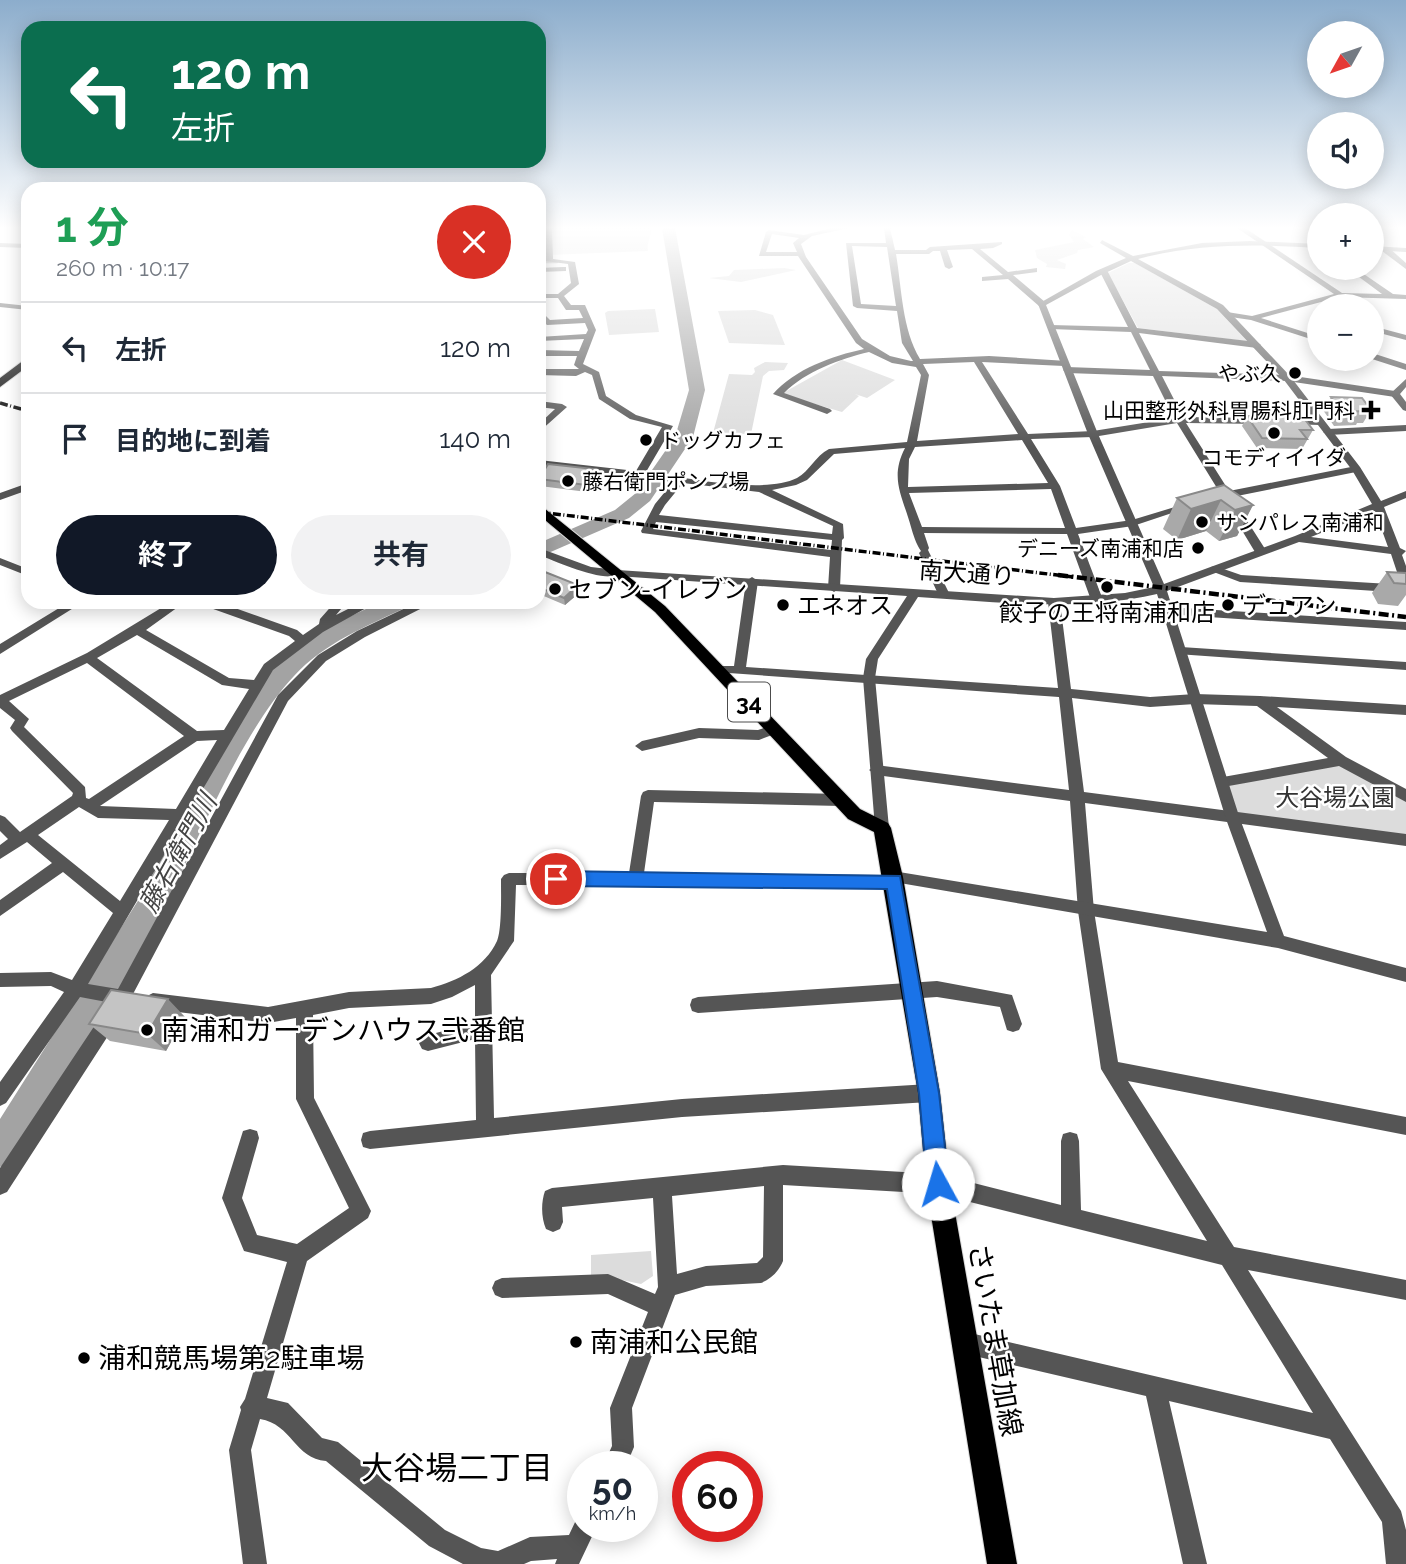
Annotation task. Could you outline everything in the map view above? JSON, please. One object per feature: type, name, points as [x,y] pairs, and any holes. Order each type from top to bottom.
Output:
[{"type":"main road","points":[[0,384],[21,366]]},
{"type":"main road","name":"34","points":[[546,513],[660,609],[854,814],[882,828]]},
{"type":"main road","name":"さいたま草加線","points":[[882,828],[894,879],[929,1093],[938,1184],[1002,1564]]},
{"type":"street","points":[[561,301],[569,309],[582,307],[589,320],[592,330],[578,365],[583,370],[596,374],[601,397],[633,417],[668,426],[642,476]]},
{"type":"street","points":[[831,301],[869,350],[902,364],[977,360],[1157,373],[1287,378],[1395,394],[1406,408]]},
{"type":"street","points":[[856,301],[857,306],[899,309]]},
{"type":"street","points":[[899,301],[906,343],[925,375],[912,443],[904,459],[903,490],[916,530],[943,593]]},
{"type":"street","points":[[1038,301],[1161,589],[1233,820],[1278,941]]},
{"type":"street","points":[[1042,304],[1048,301]]},
{"type":"street","points":[[1120,301],[1180,420],[1261,552]]},
{"type":"street","points":[[1209,301],[1220,307],[1287,378],[1356,469],[1378,505],[1401,552],[1406,581]]},
{"type":"street","points":[[1252,318],[1307,304]]},
{"type":"street","points":[[0,305],[21,307]]},
{"type":"street","points":[[1301,306],[1307,308]]},
{"type":"street","points":[[1227,314],[1252,318],[1307,336]]},
{"type":"street","points":[[546,320],[547,323],[589,320]]},
{"type":"street","points":[[1051,327],[1136,330],[1257,345]]},
{"type":"street","points":[[1384,332],[1406,338]]},
{"type":"street","points":[[546,339],[590,336]]},
{"type":"street","points":[[827,411],[778,394],[786,384],[800,377],[869,350]]},
{"type":"street","points":[[546,353],[583,354]]},
{"type":"street","points":[[977,360],[1055,486],[1074,531],[1097,600]]},
{"type":"street","points":[[1384,360],[1406,367]]},
{"type":"street","points":[[546,372],[576,373],[583,370]]},
{"type":"street","points":[[1395,394],[1406,383]]},
{"type":"street","points":[[546,405],[562,407],[546,422]]},
{"type":"street","points":[[546,464],[761,489],[800,481],[811,472],[821,456],[832,451],[912,443],[1093,434],[1180,420],[1269,422]]},
{"type":"street","points":[[1282,422],[1320,422]]},
{"type":"street","points":[[1328,432],[1406,428]]},
{"type":"street","points":[[916,530],[1074,531],[1133,523],[1227,494],[1356,469]]},
{"type":"street","points":[[676,480],[646,531],[836,554]]},
{"type":"street","points":[[903,490],[1055,486]]},
{"type":"street","points":[[0,497],[21,489]]},
{"type":"street","points":[[761,489],[838,524],[834,588]]},
{"type":"street","points":[[1299,538],[1406,494]]},
{"type":"street","points":[[653,518],[839,538]]},
{"type":"street","name":"南大通り","points":[[546,557],[589,570],[617,573],[1054,602],[1097,600],[1161,589],[1299,538],[1401,552]]},
{"type":"street","points":[[0,561],[21,570]]},
{"type":"street","points":[[1215,569],[1240,578],[1406,590]]},
{"type":"street","points":[[740,668],[752,581]]},
{"type":"street","points":[[882,828],[869,678],[872,659],[915,593]]},
{"type":"street","points":[[1054,602],[1077,796],[1086,911],[1110,1069],[1393,1519],[1398,1564]]},
{"type":"street","points":[[0,650],[66,609]]},
{"type":"street","points":[[169,609],[139,631],[90,659],[0,700],[22,719],[17,728],[80,790],[84,802],[98,812],[179,814]]},
{"type":"street","points":[[226,609],[293,633],[302,641]]},
{"type":"street","points":[[319,629],[334,609]]},
{"type":"street","points":[[0,1097],[79,990],[122,911],[268,667],[319,629],[357,609]]},
{"type":"street","points":[[0,1185],[120,997],[282,698],[322,657],[360,634],[413,609]]},
{"type":"street","points":[[1168,611],[1406,626]]},
{"type":"street","points":[[139,631],[226,682],[255,685]]},
{"type":"street","points":[[1181,651],[1406,666]]},
{"type":"street","points":[[90,659],[194,736]]},
{"type":"street","points":[[719,669],[740,668],[1150,702],[1195,699],[1260,701],[1406,710]]},
{"type":"street","points":[[1260,701],[1341,761],[1406,796]]},
{"type":"street","points":[[642,746],[699,733],[760,735],[775,729]]},
{"type":"street","points":[[0,853],[194,736],[226,735]]},
{"type":"street","points":[[1223,782],[1341,761]]},
{"type":"street","points":[[876,770],[1077,796],[1233,820],[1406,840]]},
{"type":"street","points":[[636,879],[649,796],[841,800]]},
{"type":"street","points":[[0,821],[64,863],[122,911]]},
{"type":"street","points":[[0,909],[64,863]]},
{"type":"street","points":[[0,979],[51,979],[79,990],[120,997],[268,1015],[349,1000],[431,996],[483,973],[506,941],[509,879],[894,879],[1278,941],[1406,975]]},
{"type":"street","points":[[483,973],[485,1128]]},
{"type":"street","points":[[698,1005],[937,989],[1006,1000],[1013,1024]]},
{"type":"street","points":[[255,1564],[240,1450],[251,1407],[299,1255],[361,1211],[305,1100],[304,1007]]},
{"type":"street","points":[[428,1043],[484,1029]]},
{"type":"street","points":[[1110,1069],[1406,1126]]},
{"type":"street","points":[[370,1140],[682,1108],[929,1093]]},
{"type":"street","points":[[250,1138],[232,1198],[251,1244],[299,1255]]},
{"type":"street","points":[[1070,1142],[1071,1217]]},
{"type":"street","points":[[553,1222],[552,1198],[662,1187],[774,1176],[938,1184],[1226,1256],[1406,1290]]},
{"type":"street","points":[[502,1288],[608,1284],[665,1297],[706,1276],[761,1273],[773,1261],[774,1176]]},
{"type":"street","points":[[621,1451],[621,1408],[665,1297],[662,1187]]},
{"type":"street","points":[[966,1343],[1336,1429]]},
{"type":"street","points":[[1155,1388],[1195,1564]]},
{"type":"street","points":[[251,1407],[280,1411],[317,1449],[330,1450],[436,1538],[478,1559],[498,1563],[530,1549],[576,1545]]},
{"type":"green space","points":[[1123,301],[1203,301],[1217,309],[1247,341],[1138,328]]},
{"type":"green space","points":[[655,309],[659,332],[609,335],[605,313],[608,311]]},
{"type":"green space","points":[[755,310],[773,315],[785,345],[729,343],[718,311]]},
{"type":"green space","points":[[842,360],[895,380],[867,398],[855,394],[859,396],[842,412],[781,394]]},
{"type":"green space","points":[[765,362],[788,363],[784,370],[769,371],[763,376],[751,434],[713,433],[729,374],[752,375],[754,368]]},
{"type":"green space","name":"大谷場公園","points":[[1341,761],[1406,796],[1406,840],[1233,819],[1223,782]]},
{"type":"green space","points":[[651,1251],[653,1276],[641,1284],[612,1278],[591,1278],[591,1255]]},
{"type":"building","points":[[1331,397],[1362,398],[1371,410],[1342,412]]},
{"type":"building","points":[[1247,416],[1303,417],[1313,430],[1300,430],[1307,439],[1262,438]]},
{"type":"building","points":[[548,464],[594,469],[586,485],[546,480]]},
{"type":"building","points":[[1224,485],[1253,505],[1235,510],[1221,500],[1191,509],[1177,498]]},
{"type":"building","points":[[546,572],[578,585],[564,598],[546,590]]},
{"type":"building","points":[[1387,572],[1406,573],[1406,584],[1394,583]]},
{"type":"building","points":[[111,990],[168,999],[147,1034],[89,1024]]},
{"type":"waterway","name":"藤右衛門川","points":[[546,548],[622,514],[643,497],[684,437],[697,390],[681,301]]},
{"type":"waterway","name":"藤右衛門川","points":[[0,1149],[42,1087],[151,905],[228,756],[259,704],[286,669],[333,633],[384,609]]},
{"type":"railway","points":[[0,403],[21,409]]},
{"type":"railway","points":[[546,513],[1073,577]]},
{"type":"railway","points":[[1058,575],[1406,617]]},
{"type":"place","name":"やぶ久","points":[[1295,373]]},
{"type":"place","name":"山田整形外科胃腸科肛門科","points":[[1371,410]]},
{"type":"place","name":"コモディイイダ","points":[[1274,433]]},
{"type":"place","name":"ドッグカフェ","points":[[646,440]]},
{"type":"place","name":"藤右衛門ポンプ場","points":[[568,481]]},
{"type":"place","name":"サンパレス南浦和","points":[[1202,522]]},
{"type":"place","name":"デニーズ南浦和店","points":[[1198,548]]},
{"type":"place","name":"餃子の王将南浦和店","points":[[1107,587]]},
{"type":"place","name":"セブン-イレブン","points":[[555,589]]},
{"type":"place","name":"エネオス","points":[[783,605]]},
{"type":"place","name":"デュアン","points":[[1228,605]]},
{"type":"place","name":"南浦和ガーデンハウス弐番館","points":[[147,1030]]},
{"type":"place","name":"南浦和公民館","points":[[576,1342]]},
{"type":"place","name":"浦和競馬場第2駐車場","points":[[84,1358]]},
{"type":"district","name":"大谷場二丁目","points":[[457,1467]]},
{"type":"route","points":[[556,879],[894,881],[929,1093],[938,1184]]}]
